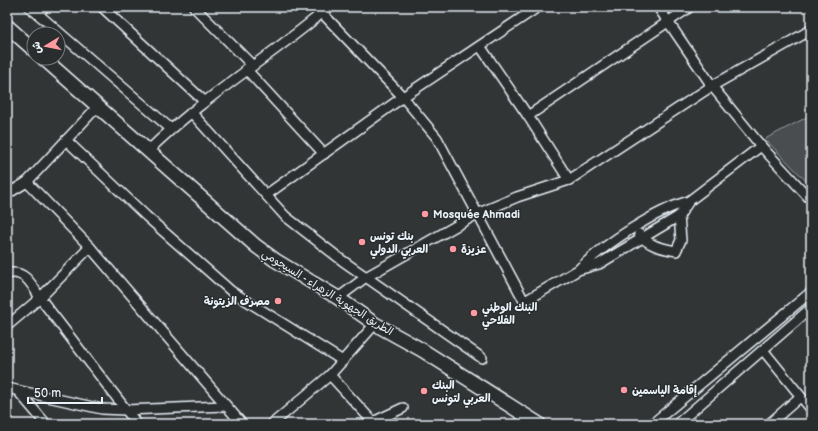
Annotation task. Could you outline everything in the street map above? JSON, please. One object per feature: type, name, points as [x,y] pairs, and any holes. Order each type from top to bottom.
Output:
[{"type":"main road","points":[[7,26],[26,43]]},
{"type":"main road","name":"الطريق الجهوية الزهراء - السيجومي","points":[[52,66],[256,246],[281,264],[338,298],[375,324],[422,350],[539,424]]},
{"type":"street","points":[[29,7],[41,10],[171,129]]},
{"type":"street","points":[[102,7],[204,101]]},
{"type":"street","points":[[194,7],[249,67],[324,154]]},
{"type":"street","points":[[149,150],[204,101],[329,7]]},
{"type":"street","points":[[266,196],[403,97],[538,7]]},
{"type":"street","points":[[658,7],[712,86],[761,146],[811,200]]},
{"type":"street","points":[[528,116],[690,7]]},
{"type":"street","points":[[322,13],[403,97],[437,138],[523,299],[527,300],[578,270],[594,255],[634,229],[673,206],[689,201]]},
{"type":"street","points":[[338,298],[366,277],[477,214],[517,197],[569,180],[712,86],[811,30]]},
{"type":"street","points":[[480,46],[528,116],[569,180]]},
{"type":"street","points":[[7,194],[27,182],[98,106]]},
{"type":"street","points":[[191,112],[285,216],[366,277],[482,358]]},
{"type":"street","points":[[66,140],[146,216],[230,291],[343,360]]},
{"type":"street","points":[[578,270],[599,264],[679,216],[689,201],[761,146]]},
{"type":"street","points":[[27,182],[90,247],[242,424]]},
{"type":"street","points":[[634,229],[646,242],[659,248],[676,251],[681,240],[679,216]]},
{"type":"street","points":[[7,326],[40,298],[90,247]]},
{"type":"street","points":[[7,274],[18,273],[28,280],[40,298],[137,424]]},
{"type":"street","points":[[652,424],[811,292]]},
{"type":"street","points":[[677,424],[811,308]]},
{"type":"street","points":[[272,424],[330,375],[375,324]]},
{"type":"street","points":[[763,350],[811,409]]},
{"type":"street","points":[[330,375],[373,423],[403,408]]},
{"type":"street","points":[[7,388],[102,409],[126,410],[225,406]]},
{"type":"street","points":[[18,391],[46,424]]},
{"type":"street","points":[[774,423],[800,397]]},
{"type":"shaded area","points":[[811,115],[811,186],[765,139]]},
{"type":"place","name":"Mosquée Ahmadi","points":[[425,214]]},
{"type":"place","name":"بنك تونس العربي الدولي","points":[[362,242]]},
{"type":"place","name":"عزيزة","points":[[453,249]]},
{"type":"place","name":"مصرف الزيتونة","points":[[278,301]]},
{"type":"place","name":"البنك الوطني الفلاحي","points":[[474,313]]},
{"type":"place","name":"إقامة الياسمين","points":[[624,390]]},
{"type":"place","name":"البنك العربي لتونس","points":[[424,391]]}]
